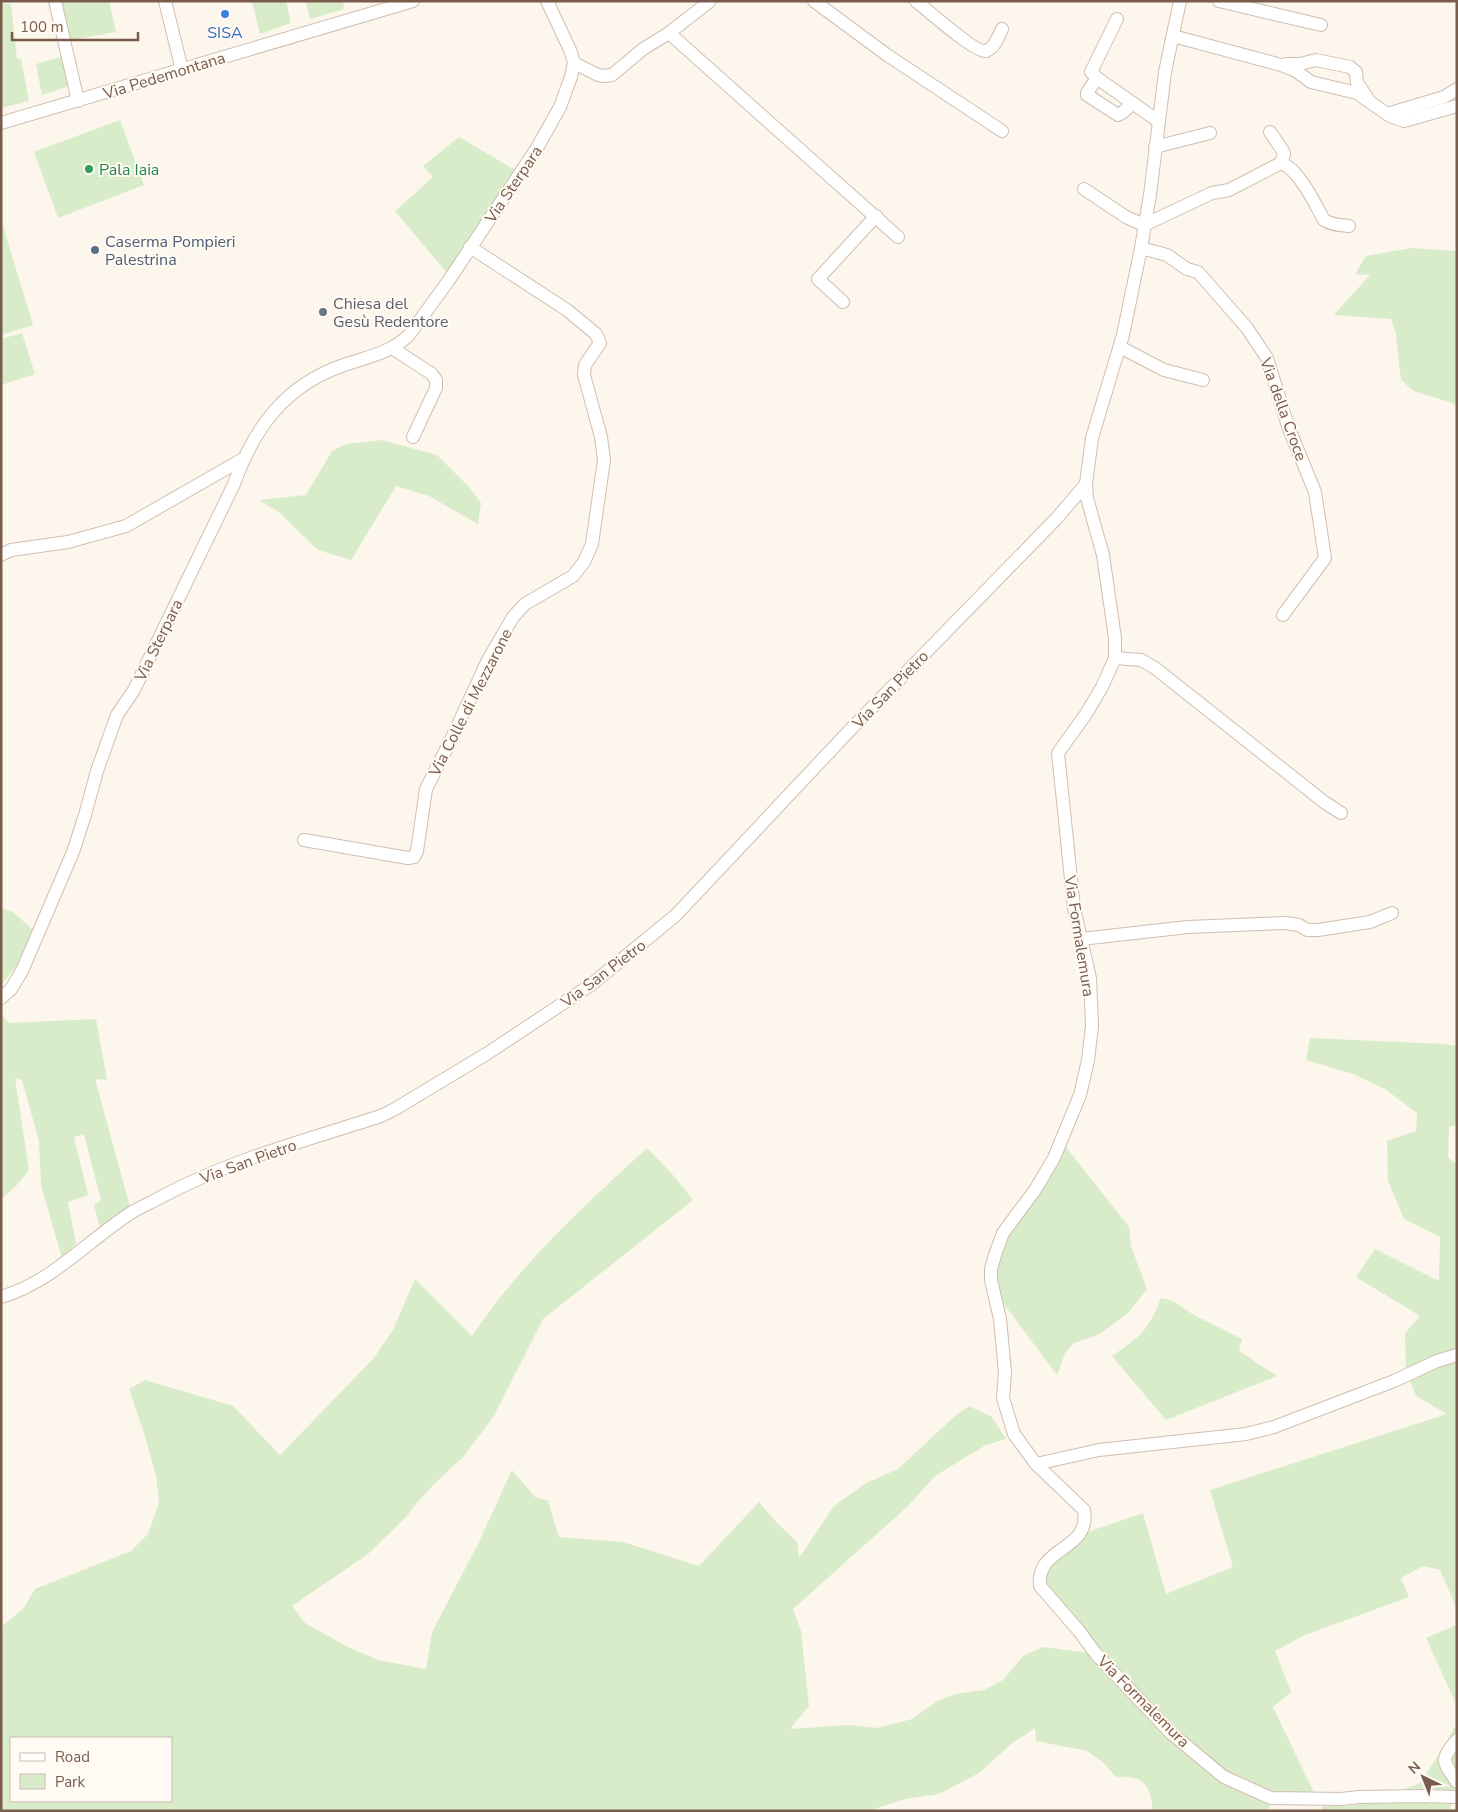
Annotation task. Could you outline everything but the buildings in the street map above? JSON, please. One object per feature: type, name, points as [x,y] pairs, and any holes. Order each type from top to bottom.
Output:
[{"type":"street","points":[[55,1],[78,101]]},
{"type":"street","points":[[165,1],[182,70]]},
{"type":"street","name":"Via Pedemontana","points":[[1,123],[414,1]]},
{"type":"street","points":[[548,1],[574,63],[598,76],[607,76],[615,72],[648,45],[669,33],[710,1]]},
{"type":"street","points":[[814,1],[887,55],[1002,131]]},
{"type":"street","points":[[916,1],[980,50],[991,48],[1002,29]]},
{"type":"street","points":[[1086,484],[1092,438],[1120,347],[1141,248],[1150,194],[1165,72],[1180,1]]},
{"type":"street","points":[[1219,1],[1321,25]]},
{"type":"street","points":[[1117,19],[1091,72],[1158,122]]},
{"type":"street","points":[[669,33],[898,237]]},
{"type":"street","points":[[1173,36],[1281,65],[1296,71],[1312,82],[1357,93],[1387,114],[1404,121],[1457,106]]},
{"type":"street","points":[[1281,65],[1300,64],[1316,60],[1350,67],[1356,72],[1356,83],[1368,100]]},
{"type":"street","name":"Via Sterpara","points":[[1,998],[11,990],[22,971],[73,852],[86,815],[97,771],[117,715],[134,690],[234,484],[243,459],[267,419],[299,387],[330,370],[392,348],[404,340],[416,326],[547,133],[562,102],[574,63]]},
{"type":"street","points":[[1097,78],[1087,95],[1118,115],[1133,103]]},
{"type":"street","points":[[1387,114],[1444,97],[1457,89]]},
{"type":"street","points":[[1084,189],[1126,217],[1144,225],[1212,193],[1229,190],[1281,163],[1283,151],[1270,132]]},
{"type":"street","points":[[1155,147],[1210,133]]},
{"type":"street","points":[[1281,163],[1290,169],[1300,181],[1324,220],[1329,223],[1348,226]]},
{"type":"street","points":[[843,302],[818,279],[876,216]]},
{"type":"street","name":"Via Colle di Mezzarone","points":[[304,840],[408,858],[414,857],[417,851],[426,789],[488,660],[513,617],[524,604],[573,576],[584,562],[592,544],[604,460],[601,436],[584,375],[585,365],[600,343],[596,334],[567,310],[470,247]]},
{"type":"street","name":"Via della Croce","points":[[1141,248],[1167,255],[1186,269],[1198,272],[1205,283],[1247,328],[1267,358],[1288,426],[1316,492],[1325,558],[1283,615]]},
{"type":"street","points":[[1120,347],[1164,370],[1203,380]]},
{"type":"street","points":[[392,348],[432,374],[436,380],[436,390],[413,438]]},
{"type":"street","points":[[1,555],[10,550],[68,542],[126,526],[243,459]]},
{"type":"street","name":"Via Formalemura","points":[[1086,484],[1087,498],[1103,555],[1115,638],[1115,658],[1102,688],[1058,753],[1074,908],[1090,978],[1092,1026],[1088,1060],[1080,1095],[1054,1158],[1035,1190],[1003,1234],[991,1270],[991,1280],[1000,1319],[1005,1372],[1003,1398],[1014,1434],[1036,1464],[1084,1510],[1086,1523],[1084,1529],[1044,1564],[1039,1580],[1042,1590],[1063,1612],[1096,1654],[1171,1733],[1224,1777],[1271,1798],[1457,1797]]},
{"type":"street","name":"Via San Pietro","points":[[1,1297],[36,1283],[134,1211],[182,1186],[250,1159],[381,1116],[488,1054],[592,984],[676,915],[850,730],[1056,519],[1086,484]]},
{"type":"street","points":[[1115,658],[1140,660],[1155,668],[1324,802],[1341,813]]},
{"type":"street","points":[[1081,939],[1188,927],[1286,923],[1299,925],[1307,930],[1318,930],[1370,922],[1392,913]]},
{"type":"street","points":[[1036,1464],[1099,1450],[1246,1434],[1274,1427],[1394,1380],[1438,1360],[1457,1355]]},
{"type":"street","points":[[1457,1740],[1446,1753],[1444,1759],[1445,1764],[1457,1782]]},
{"type":"green space","points":[[62,1],[109,1],[116,32],[70,40]]},
{"type":"green space","points":[[252,1],[286,1],[291,23],[260,34]]},
{"type":"green space","points":[[310,1],[343,1],[344,9],[310,19],[306,3]]},
{"type":"green space","points":[[1,3],[11,4],[17,59],[21,59],[29,101],[1,108]]},
{"type":"green space","points":[[64,56],[70,86],[42,95],[36,64]]},
{"type":"green space","name":"Pala Iaia","points":[[120,120],[144,185],[58,218],[34,152]]},
{"type":"green space","points":[[459,137],[517,171],[448,274],[395,211],[433,177],[423,166]]},
{"type":"green space","points":[[1,219],[33,325],[1,335]]},
{"type":"green space","points":[[1412,248],[1457,251],[1457,406],[1414,391],[1401,380],[1396,334],[1391,319],[1334,315],[1370,275],[1355,274],[1366,256]]},
{"type":"green space","points":[[22,333],[35,374],[1,385],[1,339]]},
{"type":"green space","points":[[382,440],[437,455],[470,488],[481,503],[478,524],[429,496],[396,486],[351,560],[318,550],[280,513],[259,500],[306,495],[332,451],[346,444]]},
{"type":"green space","points":[[1,908],[13,912],[33,930],[16,967],[1,985]]},
{"type":"green space","points":[[1,1014],[9,1023],[96,1019],[107,1080],[95,1079],[130,1207],[100,1228],[94,1205],[101,1200],[84,1134],[74,1137],[88,1195],[68,1202],[76,1244],[62,1258],[41,1185],[39,1141],[22,1080],[15,1078],[29,1170],[17,1185],[1,1199]]},
{"type":"green space","points":[[1310,1038],[1457,1046],[1457,1125],[1449,1127],[1448,1157],[1457,1165],[1457,1609],[1440,1570],[1423,1566],[1401,1578],[1409,1597],[1305,1635],[1275,1651],[1291,1692],[1273,1707],[1317,1799],[1271,1798],[1268,1811],[1153,1811],[1150,1794],[1144,1783],[1133,1778],[1116,1777],[1104,1763],[1087,1751],[1036,1741],[1035,1728],[1010,1745],[979,1773],[939,1794],[905,1799],[868,1811],[1,1811],[1,1627],[23,1609],[35,1589],[131,1551],[148,1534],[159,1503],[156,1476],[129,1389],[145,1380],[233,1406],[280,1455],[373,1359],[393,1330],[415,1279],[472,1336],[490,1310],[532,1260],[577,1214],[647,1148],[673,1175],[693,1200],[543,1319],[494,1416],[463,1457],[434,1484],[407,1516],[368,1554],[292,1606],[305,1623],[348,1647],[378,1660],[426,1669],[432,1632],[479,1542],[512,1470],[535,1497],[548,1501],[559,1537],[623,1542],[699,1566],[759,1502],[797,1542],[799,1558],[834,1506],[866,1483],[898,1469],[956,1415],[969,1406],[992,1417],[1006,1439],[986,1445],[935,1476],[907,1507],[793,1609],[801,1631],[809,1706],[790,1729],[848,1725],[877,1728],[912,1719],[936,1702],[955,1694],[984,1690],[1003,1680],[1023,1656],[1043,1647],[1096,1654],[1039,1580],[1079,1535],[1143,1513],[1166,1594],[1233,1567],[1210,1490],[1447,1414],[1416,1396],[1406,1372],[1405,1333],[1420,1316],[1356,1277],[1375,1249],[1439,1281],[1440,1237],[1404,1219],[1388,1181],[1387,1141],[1416,1131],[1417,1113],[1385,1089],[1353,1074],[1306,1060]]},
{"type":"green space","points":[[1066,1147],[1129,1227],[1131,1246],[1147,1289],[1129,1312],[1100,1334],[1074,1343],[1065,1353],[1057,1375],[1003,1303],[998,1291],[997,1276],[1003,1245],[1016,1221]]},
{"type":"green space","points":[[1161,1298],[1173,1301],[1194,1315],[1242,1339],[1239,1351],[1277,1376],[1166,1420],[1112,1356],[1137,1338],[1152,1318]]},
{"type":"green space","points":[[1457,1625],[1457,1706],[1426,1638]]},
{"type":"green space","points":[[1457,1719],[1454,1794],[1449,1811],[1321,1811],[1323,1806],[1347,1806],[1372,1802],[1420,1783],[1456,1725]]},
{"type":"place","name":"SISA","points":[[225,14]]},
{"type":"place","name":"Pala Iaia","points":[[89,169]]},
{"type":"place","name":"Caserma Pompieri Palestrina","points":[[95,250]]},
{"type":"place","name":"Chiesa del Gesù Redentore","points":[[323,312]]}]
